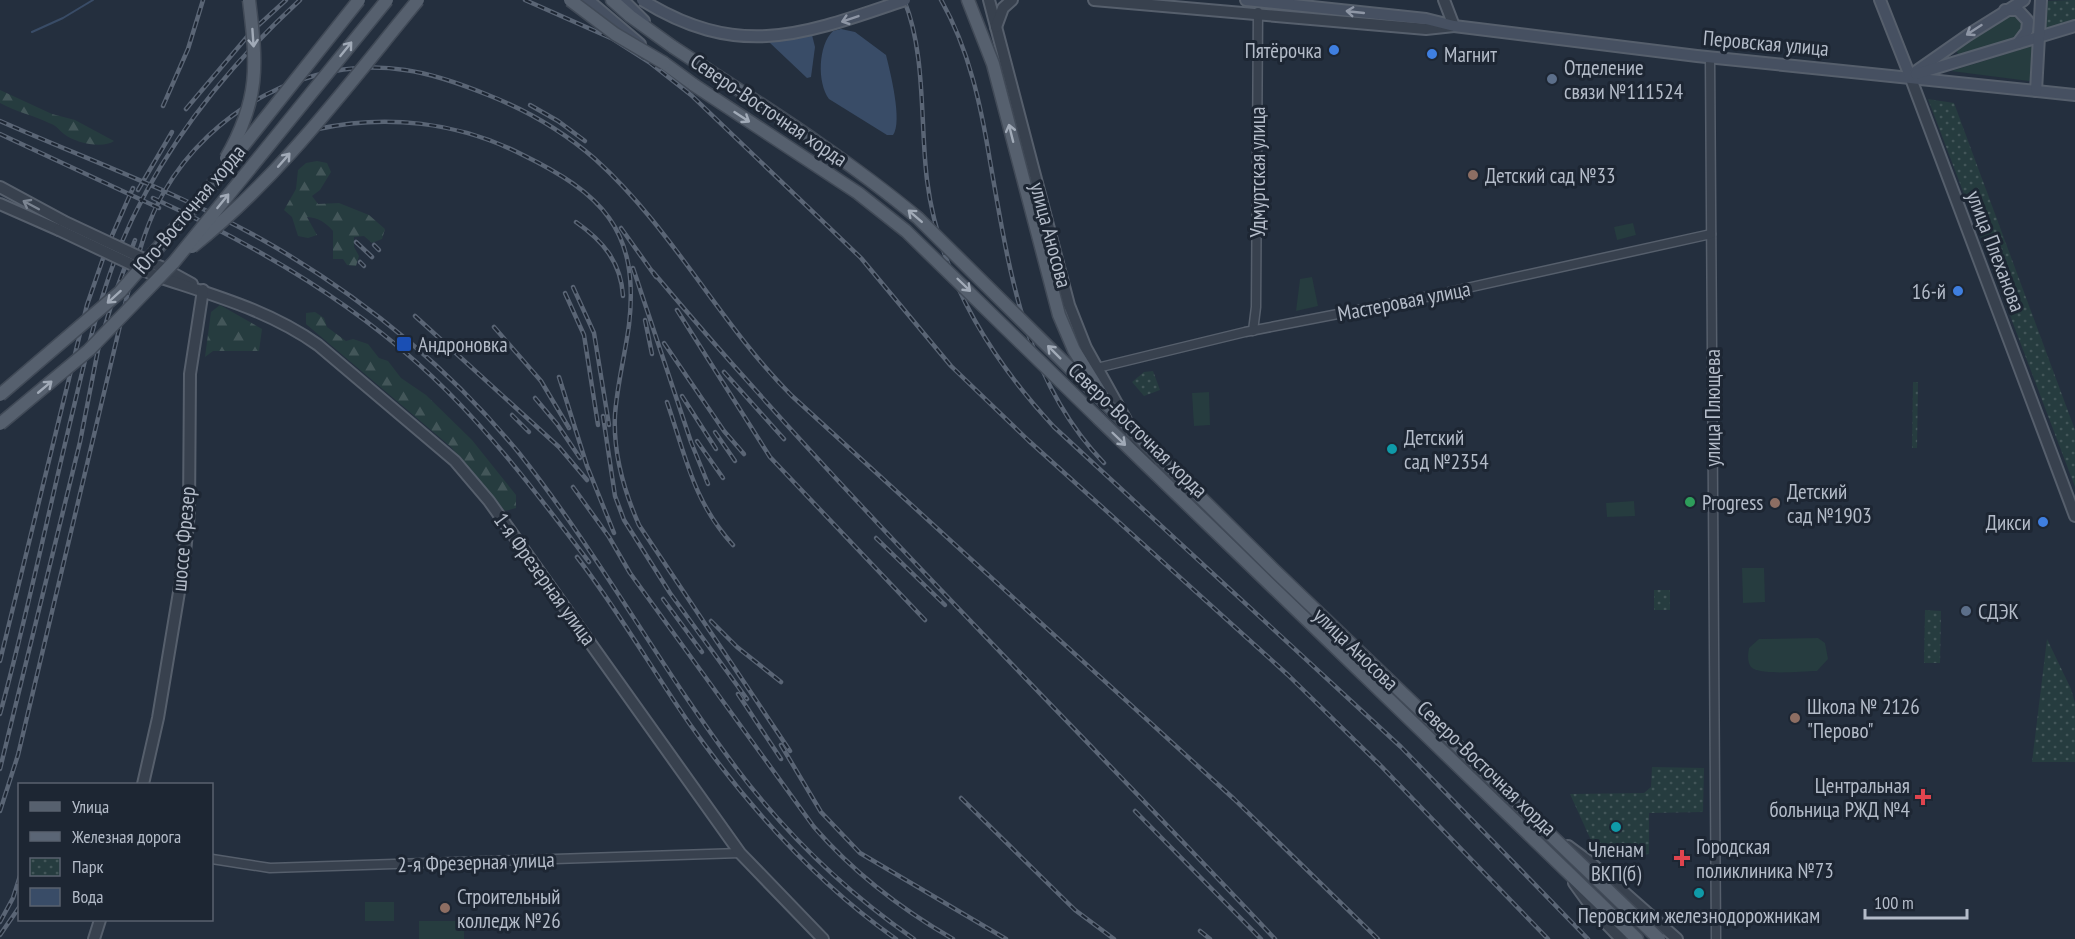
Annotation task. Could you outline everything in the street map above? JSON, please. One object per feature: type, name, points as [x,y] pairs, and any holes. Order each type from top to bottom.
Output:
[{"type":"main road","points":[[208,190],[242,128],[251,103],[256,75],[249,0]]},
{"type":"main road","name":"Юго-Восточная хорда","points":[[0,395],[120,292],[208,190],[359,0]]},
{"type":"main road","name":"Юго-Восточная хорда","points":[[0,424],[89,351],[174,261],[387,0]]},
{"type":"main road","points":[[174,261],[229,217],[279,166],[418,0]]},
{"type":"main road","name":"Северо-Восточная хорда","points":[[570,0],[615,34],[664,63],[858,193],[935,257],[1316,632],[1639,939]]},
{"type":"main road","points":[[588,0],[664,63]]},
{"type":"main road","name":"Северо-Восточная хорда","points":[[612,0],[673,47],[822,145],[918,218],[1273,569],[1658,939]]},
{"type":"main road","name":"Северо-Восточная хорда","points":[[623,0],[673,47]]},
{"type":"main road","points":[[642,0],[685,24],[711,32],[765,37],[814,30],[905,0]]},
{"type":"main road","name":"Северо-Восточная хорда","points":[[968,0],[993,64],[1059,315],[1089,376],[1111,408]]},
{"type":"main road","name":"Перовская улица","points":[[1246,0],[1426,19],[1455,26],[1710,57],[1910,76],[2075,95]]},
{"type":"main road","name":"улица Плеханова","points":[[1880,0],[1910,76]]},
{"type":"main road","points":[[1910,76],[2005,10],[2024,0]]},
{"type":"main road","points":[[2036,91],[2041,0]]},
{"type":"main road","points":[[2005,10],[2018,10],[2028,21],[2025,36],[2015,45]]},
{"type":"main road","points":[[1910,76],[2075,26]]},
{"type":"street","name":"улица Аносова","points":[[989,0],[1069,305],[1097,368],[1132,433],[1159,476],[1639,939]]},
{"type":"street","points":[[996,27],[1003,9],[1012,0]]},
{"type":"street","name":"Перовская улица","points":[[1094,0],[1258,12],[1426,29],[1455,26]]},
{"type":"street","points":[[1444,0],[1455,26]]},
{"type":"street","name":"Удмуртская улица","points":[[1253,331],[1256,306],[1258,12]]},
{"type":"street","name":"улица Плющева","points":[[1710,57],[1716,939]]},
{"type":"street","name":"улица Плеханова","points":[[1910,76],[2075,516]]},
{"type":"street","points":[[0,187],[61,226]]},
{"type":"street","points":[[0,204],[61,226]]},
{"type":"street","name":"1-я Фрезерная улица","points":[[61,226],[304,335],[455,461],[489,501],[536,565],[740,853],[823,939]]},
{"type":"street","name":"Мастеровая улица","points":[[1097,368],[1253,331],[1431,296],[1711,234]]},
{"type":"street","name":"шоссе Фрезер","points":[[143,783],[158,718],[185,552],[189,513],[190,374],[203,291]]},
{"type":"street","name":"улица Аносова","points":[[1132,433],[1658,939]]},
{"type":"street","points":[[1545,830],[1591,863],[1677,939]]},
{"type":"street","name":"2-я Фрезерная улица","points":[[213,860],[270,868],[740,853]]},
{"type":"street","points":[[1564,868],[1595,912],[1621,939]]},
{"type":"street","points":[[94,939],[100,921]]},
{"type":"green space","points":[[2075,0],[2075,21],[2051,29],[2044,27],[2045,1]]},
{"type":"green space","points":[[2012,15],[2023,20],[2022,34],[1959,56],[1956,50]]},
{"type":"green space","points":[[2032,46],[2036,51],[2033,77],[2029,81],[1951,71]]},
{"type":"green space","points":[[0,90],[52,114],[75,120],[114,141],[96,145],[75,140],[56,126],[0,103]]},
{"type":"green space","points":[[1928,99],[1954,103],[2075,430],[2075,487]]},
{"type":"green space","points":[[317,161],[327,163],[331,172],[320,190],[312,196],[318,204],[339,203],[369,215],[385,229],[382,239],[372,243],[364,236],[354,237],[354,247],[359,256],[356,266],[347,265],[343,259],[333,259],[333,231],[324,223],[307,217],[317,235],[308,238],[298,236],[292,217],[284,210],[296,189],[298,170],[306,163]]},
{"type":"green space","points":[[1633,223],[1636,235],[1617,240],[1614,227]]},
{"type":"green space","points":[[1312,277],[1318,306],[1296,311],[1300,279]]},
{"type":"green space","points":[[220,305],[262,329],[259,351],[213,351],[205,357],[211,312]]},
{"type":"green space","points":[[315,312],[324,318],[327,327],[346,341],[353,339],[368,344],[379,358],[388,361],[401,378],[426,395],[472,440],[516,495],[516,508],[505,511],[451,447],[306,324],[306,313]]},
{"type":"green space","points":[[1153,371],[1160,390],[1144,396],[1132,382],[1144,372]]},
{"type":"green space","points":[[1913,382],[1918,382],[1917,448],[1912,448]]},
{"type":"green space","points":[[1209,392],[1210,425],[1194,426],[1192,393]]},
{"type":"green space","points":[[1634,501],[1635,516],[1607,517],[1606,503]]},
{"type":"green space","points":[[1742,568],[1764,568],[1765,602],[1743,603]]},
{"type":"green space","points":[[1654,590],[1670,590],[1670,610],[1654,610]]},
{"type":"green space","points":[[1925,610],[1941,611],[1940,663],[1924,663]]},
{"type":"green space","points":[[1818,638],[1825,643],[1828,659],[1817,671],[1763,671],[1756,670],[1749,663],[1749,648],[1759,639]]},
{"type":"green space","points":[[2047,639],[2071,689],[2075,703],[2075,762],[2032,762]]},
{"type":"green space","points":[[1652,767],[1704,768],[1703,812],[1649,813],[1649,854],[1599,858],[1570,794],[1644,793],[1651,787]]},
{"type":"green space","points":[[365,902],[394,902],[394,921],[365,921]]},
{"type":"green space","points":[[419,921],[464,921],[464,939],[419,939]]},
{"type":"water","points":[[841,29],[855,32],[886,55],[893,84],[897,119],[893,135],[887,135],[829,99],[825,92],[821,74],[824,45],[833,31]]},
{"type":"water","points":[[808,32],[812,35],[815,47],[811,77],[807,78],[769,42],[768,37]]},
{"type":"waterway","points":[[32,32],[63,18],[93,0]]},
{"type":"railway","points":[[163,106],[188,49],[203,0]]},
{"type":"railway","points":[[186,109],[252,31],[286,0]]},
{"type":"railway","points":[[0,714],[92,334],[112,266],[121,244],[155,176],[197,112],[246,54],[300,0]]},
{"type":"railway","points":[[525,0],[613,39],[649,62],[691,95],[861,258],[951,366],[1029,441],[1288,675],[1381,766],[1548,939]]},
{"type":"railway","points":[[904,0],[916,42],[927,180],[933,215],[943,249],[971,314],[1009,373],[1054,427],[1401,747],[1588,939]]},
{"type":"railway","points":[[941,0],[959,38],[973,78],[1013,282],[1024,321],[1055,396],[1077,431],[1104,463]]},
{"type":"railway","points":[[0,811],[18,755],[127,296],[138,256],[157,204],[184,163],[208,136],[236,113],[266,95],[299,80],[333,71],[369,68],[405,70],[458,83],[516,108],[558,131],[595,159],[648,215],[741,338],[792,396],[1234,799],[1378,939]]},
{"type":"railway","points":[[530,105],[558,121],[585,141]]},
{"type":"railway","points":[[0,121],[140,180],[243,229],[342,290],[406,339],[465,393],[519,453],[603,570],[709,730],[776,817],[842,882],[914,939]]},
{"type":"railway","points":[[318,129],[344,124],[396,122],[447,128],[472,134],[497,143],[549,169],[593,200],[609,218],[621,239],[628,263],[631,292],[629,325],[615,415],[618,458],[629,499],[639,525],[790,751]]},
{"type":"railway","points":[[138,190],[172,132]]},
{"type":"railway","points":[[0,134],[159,208]]},
{"type":"railway","points":[[0,661],[87,305],[107,247],[133,188]]},
{"type":"railway","points":[[153,198],[270,258],[308,281],[381,332],[447,391],[485,432],[521,474],[589,562]]},
{"type":"railway","points":[[576,222],[609,253],[619,273],[623,296]]},
{"type":"railway","points":[[621,228],[656,277]]},
{"type":"railway","points":[[0,769],[80,442],[98,350],[113,299],[135,240]]},
{"type":"railway","points":[[356,242],[372,257]]},
{"type":"railway","points":[[374,245],[379,250]]},
{"type":"railway","points":[[360,262],[364,266]]},
{"type":"railway","points":[[633,268],[691,442],[708,484]]},
{"type":"railway","points":[[653,272],[727,358],[881,527],[1275,939]]},
{"type":"railway","points":[[573,287],[594,333],[609,425]]},
{"type":"railway","points":[[565,293],[584,335],[598,425]]},
{"type":"railway","points":[[677,310],[770,457],[925,620]]},
{"type":"railway","points":[[415,316],[559,447],[587,480]]},
{"type":"railway","points":[[645,320],[652,354]]},
{"type":"railway","points":[[494,327],[541,381],[569,428]]},
{"type":"railway","points":[[664,343],[724,431],[744,454]]},
{"type":"railway","points":[[724,372],[784,439]]},
{"type":"railway","points":[[559,377],[587,466],[614,533]]},
{"type":"railway","points":[[682,396],[716,449]]},
{"type":"railway","points":[[535,398],[557,424],[580,458]]},
{"type":"railway","points":[[667,402],[692,478],[708,512],[733,545]]},
{"type":"railway","points":[[512,415],[529,432]]},
{"type":"railway","points":[[603,416],[615,496],[624,520],[670,593],[747,699]]},
{"type":"railway","points":[[715,432],[735,461]]},
{"type":"railway","points":[[697,441],[723,478]]},
{"type":"railway","points":[[573,487],[609,537],[630,573],[814,827],[829,844],[879,889],[953,939]]},
{"type":"railway","points":[[876,538],[945,605]]},
{"type":"railway","points":[[577,557],[689,723],[758,812],[783,840],[838,893],[896,939]]},
{"type":"railway","points":[[663,599],[702,652]]},
{"type":"railway","points":[[711,621],[737,647],[781,682]]},
{"type":"railway","points":[[738,694],[781,759]]},
{"type":"railway","points":[[781,745],[821,812],[860,853],[1006,939]]},
{"type":"railway","points":[[961,798],[1075,910],[1114,939]]},
{"type":"railway","points":[[1135,811],[1261,939]]},
{"type":"railway","points":[[0,922],[13,898],[18,882]]},
{"type":"railway","points":[[0,935],[18,909]]},
{"type":"railway","points":[[1200,931],[1210,939]]},
{"type":"place","name":"Пятёрочка","points":[[1334,50]]},
{"type":"place","name":"Магнит","points":[[1432,54]]},
{"type":"place","name":"Отделение связи №111524","points":[[1552,79]]},
{"type":"place","name":"Детский сад №33","points":[[1473,175]]},
{"type":"place","name":"16-й","points":[[1958,291]]},
{"type":"place","name":"Андроновка","points":[[404,344]]},
{"type":"place","name":"Детский сад №2354","points":[[1392,449]]},
{"type":"place","name":"Progress","points":[[1690,502]]},
{"type":"place","name":"Детский сад №1903","points":[[1775,503]]},
{"type":"place","name":"Дикси","points":[[2043,522]]},
{"type":"place","name":"СДЭК","points":[[1966,611]]},
{"type":"place","name":"Школа № 2126 \"Перово\"","points":[[1795,718]]},
{"type":"place","name":"Центральная больница РЖД №4","points":[[1923,797]]},
{"type":"place","name":"Членам ВКП(б)","points":[[1616,827]]},
{"type":"place","name":"Городская поликлиника №73","points":[[1682,858]]},
{"type":"place","name":"Перовским железнодорожникам","points":[[1699,893]]},
{"type":"place","name":"Строительный колледж №26","points":[[445,908]]}]
